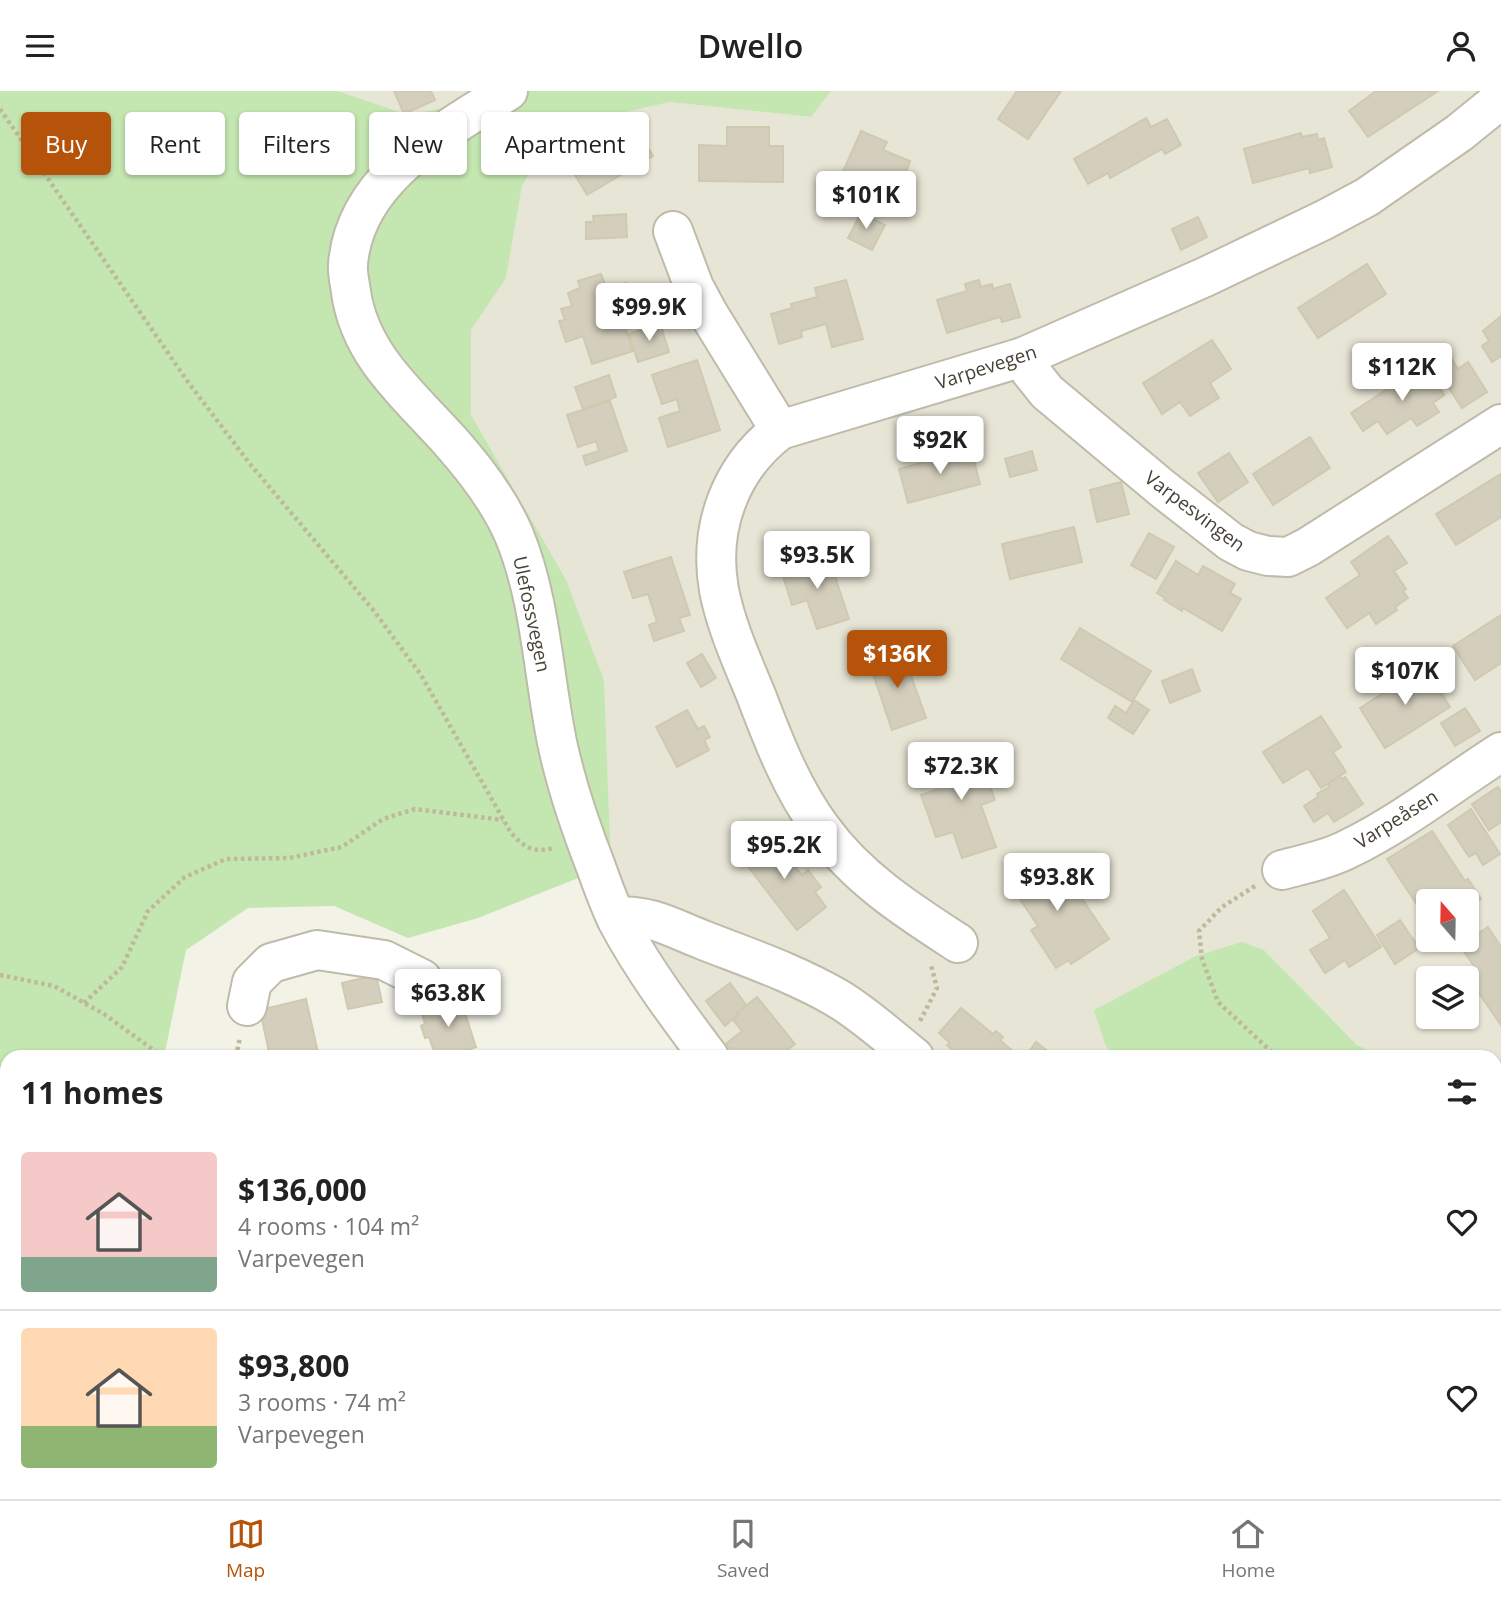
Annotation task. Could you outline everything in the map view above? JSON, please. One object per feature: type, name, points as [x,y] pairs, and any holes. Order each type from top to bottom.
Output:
[{"type":"street","name":"Ulefossvegen","points":[[508,91],[415,153],[387,179],[369,201],[357,222],[348,267],[359,327],[370,349],[389,376],[477,474],[513,535],[525,569],[534,608],[565,776],[586,841],[616,918],[644,967],[704,1050]]},
{"type":"street","name":"Varpevegen","points":[[944,951],[879,890],[821,828],[791,776],[766,721],[727,622],[716,566],[718,533],[726,499],[738,475],[751,456],[780,431],[802,422],[878,402],[1023,357],[1095,327],[1336,214],[1406,171],[1501,99]]},
{"type":"street","points":[[673,231],[708,313],[780,431]]},
{"type":"street","name":"Varpesvingen","points":[[1023,357],[1047,392],[1163,489],[1231,542],[1248,551],[1268,556],[1289,557],[1308,547],[1501,424]]},
{"type":"street","name":"Varpeåsen","points":[[1282,870],[1348,849],[1501,752]]},
{"type":"street","points":[[616,918],[632,915],[645,918],[764,962],[839,999],[905,1050]]},
{"type":"street","points":[[247,1006],[252,982],[271,963],[317,950],[384,960],[422,979]]},
{"type":"path","points":[[0,109],[188,382],[250,464],[374,611],[421,675],[511,833],[531,850],[542,851],[586,841]]},
{"type":"path","points":[[84,1003],[122,967],[148,911],[185,877],[226,859],[289,858],[342,847],[383,819],[415,809],[504,820]]},
{"type":"path","points":[[1269,1050],[1218,1002],[1202,959],[1199,931],[1222,907],[1282,870]]},
{"type":"path","points":[[912,1050],[937,988],[944,951]]},
{"type":"path","points":[[0,975],[54,986],[104,1014],[153,1050]]},
{"type":"shaded area","points":[[338,91],[526,91],[423,112],[399,112]]},
{"type":"shaded area","points":[[831,91],[1501,91],[1501,1050],[1367,1050],[1357,1045],[1264,950],[1146,984],[1095,1010],[1109,1050],[718,1050],[658,969],[611,865],[604,680],[471,415],[471,330],[506,277],[522,186],[528,175],[649,175],[649,112],[626,112],[670,102],[811,117]]},
{"type":"green space","points":[[0,91],[338,91],[399,112],[369,112],[369,175],[467,175],[467,112],[423,112],[526,91],[831,91],[811,117],[670,102],[626,112],[481,112],[481,175],[528,175],[522,186],[506,278],[471,330],[471,415],[566,580],[604,680],[611,865],[478,918],[408,938],[334,906],[248,908],[186,950],[165,1050],[0,1050]]},
{"type":"green space","points":[[1242,942],[1264,950],[1357,1045],[1367,1050],[1109,1050],[1094,1010],[1196,956]]},
{"type":"building","points":[[394,91],[431,91],[435,100],[403,112]]},
{"type":"building","points":[[1017,91],[1061,91],[1028,139],[998,119]]},
{"type":"building","points":[[1376,91],[1438,91],[1368,137],[1349,111]]},
{"type":"building","points":[[1146,118],[1151,127],[1167,119],[1181,145],[1165,154],[1162,149],[1110,178],[1108,173],[1088,184],[1074,159]]},
{"type":"building","points":[[727,127],[769,127],[769,146],[783,146],[783,182],[699,181],[699,145],[727,146]]},
{"type":"building","points":[[861,131],[887,142],[883,150],[910,161],[898,193],[842,174]]},
{"type":"building","points":[[1301,133],[1302,137],[1317,134],[1318,140],[1324,138],[1332,167],[1310,173],[1309,168],[1253,183],[1244,149]]},
{"type":"building","points":[[575,175],[621,175],[587,195]]},
{"type":"building","points":[[861,213],[885,225],[872,250],[848,238]]},
{"type":"building","points":[[626,214],[627,237],[586,239],[586,222],[594,222],[593,216]]},
{"type":"building","points":[[1198,217],[1207,237],[1181,250],[1172,229]]},
{"type":"building","points":[[1367,264],[1386,294],[1318,338],[1298,308]]},
{"type":"building","points":[[601,274],[607,289],[626,283],[634,307],[614,316],[616,319],[622,317],[633,351],[592,364],[583,336],[566,342],[559,321],[565,320],[561,309],[572,306],[568,293],[580,288],[578,281]]},
{"type":"building","points":[[846,280],[863,339],[832,347],[826,324],[801,331],[802,337],[779,344],[771,314],[792,308],[791,304],[817,297],[815,288]]},
{"type":"building","points":[[979,280],[981,287],[992,284],[993,289],[1010,284],[1020,317],[1002,322],[1000,317],[947,333],[937,300],[967,291],[965,284]]},
{"type":"building","points":[[1501,316],[1501,356],[1492,362],[1482,346],[1489,341],[1483,331]]},
{"type":"building","points":[[660,323],[669,352],[638,362],[629,334]]},
{"type":"building","points":[[1212,340],[1231,369],[1210,383],[1219,398],[1190,416],[1180,402],[1162,414],[1143,383]]},
{"type":"building","points":[[1448,353],[1458,369],[1468,362],[1487,392],[1462,408],[1433,363]]},
{"type":"building","points":[[697,360],[720,430],[668,447],[659,418],[680,411],[677,399],[662,404],[652,375]]},
{"type":"building","points":[[1424,365],[1444,395],[1433,403],[1439,412],[1417,426],[1411,418],[1387,434],[1378,421],[1363,431],[1351,413]]},
{"type":"building","points":[[609,375],[616,397],[583,409],[575,387]]},
{"type":"building","points":[[610,401],[627,451],[586,465],[583,456],[599,451],[596,441],[578,447],[567,415]]},
{"type":"building","points":[[1310,437],[1330,468],[1273,505],[1253,474]]},
{"type":"building","points":[[971,449],[980,484],[908,503],[899,469]]},
{"type":"building","points":[[1032,451],[1037,470],[1010,477],[1005,459]]},
{"type":"building","points":[[1229,453],[1248,482],[1218,502],[1198,473]]},
{"type":"building","points":[[1501,474],[1501,517],[1456,545],[1436,514]]},
{"type":"building","points":[[1121,482],[1129,514],[1097,522],[1090,490]]},
{"type":"building","points":[[1074,527],[1082,562],[1010,579],[1002,544]]},
{"type":"building","points":[[1149,533],[1174,547],[1156,579],[1131,565]]},
{"type":"building","points":[[1388,536],[1407,563],[1394,571],[1406,589],[1403,591],[1408,598],[1395,607],[1397,610],[1376,624],[1369,613],[1347,628],[1326,598],[1360,575],[1351,562]]},
{"type":"building","points":[[828,555],[849,619],[817,629],[807,600],[792,605],[781,570]]},
{"type":"building","points":[[671,557],[690,615],[679,618],[684,631],[654,641],[649,625],[657,622],[648,594],[633,598],[624,572]]},
{"type":"building","points":[[1176,561],[1198,575],[1203,566],[1235,584],[1230,593],[1241,599],[1222,631],[1183,608],[1182,611],[1157,593]]},
{"type":"building","points":[[1501,615],[1501,663],[1475,680],[1453,646]]},
{"type":"building","points":[[1080,628],[1151,671],[1132,702],[1061,659]]},
{"type":"building","points":[[902,650],[926,718],[892,730],[869,662]]},
{"type":"building","points":[[702,654],[716,678],[701,687],[687,663]]},
{"type":"building","points":[[1424,667],[1450,707],[1385,748],[1360,708]]},
{"type":"building","points":[[1192,669],[1200,691],[1170,703],[1162,681]]},
{"type":"building","points":[[1134,700],[1149,710],[1133,734],[1108,718],[1115,706],[1126,713]]},
{"type":"building","points":[[1465,708],[1480,731],[1455,746],[1441,723]]},
{"type":"building","points":[[687,710],[698,729],[704,726],[710,737],[704,740],[709,750],[677,767],[656,727]]},
{"type":"building","points":[[1321,716],[1341,747],[1333,752],[1346,772],[1321,788],[1308,768],[1283,783],[1263,752]]},
{"type":"building","points":[[965,749],[966,754],[977,750],[995,800],[981,805],[996,847],[962,858],[953,832],[936,837],[921,795],[939,789],[932,761]]},
{"type":"building","points":[[1339,776],[1342,779],[1345,777],[1363,804],[1334,822],[1328,813],[1314,822],[1304,806],[1318,797],[1317,794],[1329,787],[1328,784]]},
{"type":"building","points":[[1498,787],[1501,792],[1501,822],[1489,830],[1472,804]]},
{"type":"building","points":[[1471,809],[1500,854],[1483,865],[1476,853],[1469,857],[1448,825]]},
{"type":"building","points":[[1432,831],[1465,881],[1468,879],[1474,889],[1416,889],[1416,903],[1387,859]]},
{"type":"building","points":[[769,832],[802,875],[808,870],[821,887],[815,892],[826,907],[797,930],[739,855]]},
{"type":"building","points":[[1044,855],[1058,876],[1064,872],[1109,939],[1071,964],[1069,960],[1056,968],[1031,930],[1038,926],[1007,880]]},
{"type":"building","points":[[1344,890],[1381,947],[1349,967],[1345,960],[1325,973],[1310,950],[1330,938],[1313,911]]},
{"type":"building","points":[[1400,920],[1416,944],[1416,950],[1395,964],[1377,935]]},
{"type":"building","points":[[1488,927],[1501,947],[1501,1025],[1479,993],[1479,966],[1474,966],[1464,952],[1479,952],[1479,933]]},
{"type":"building","points":[[376,975],[382,1002],[348,1009],[342,983]]},
{"type":"building","points":[[730,983],[747,1006],[725,1026],[706,1001]]},
{"type":"building","points":[[757,997],[795,1044],[787,1050],[731,1050],[726,1044],[742,1031],[733,1020],[739,1015],[737,1013]]},
{"type":"building","points":[[460,998],[476,1047],[467,1050],[434,1050],[421,1026],[425,1024],[421,1010]]},
{"type":"building","points":[[306,999],[317,1050],[269,1050],[260,1010]]},
{"type":"building","points":[[961,1008],[993,1034],[996,1031],[1003,1037],[1000,1040],[1011,1050],[953,1050],[947,1045],[950,1043],[939,1033]]},
{"type":"building","points":[[1036,1042],[1046,1050],[1030,1050]]}]
